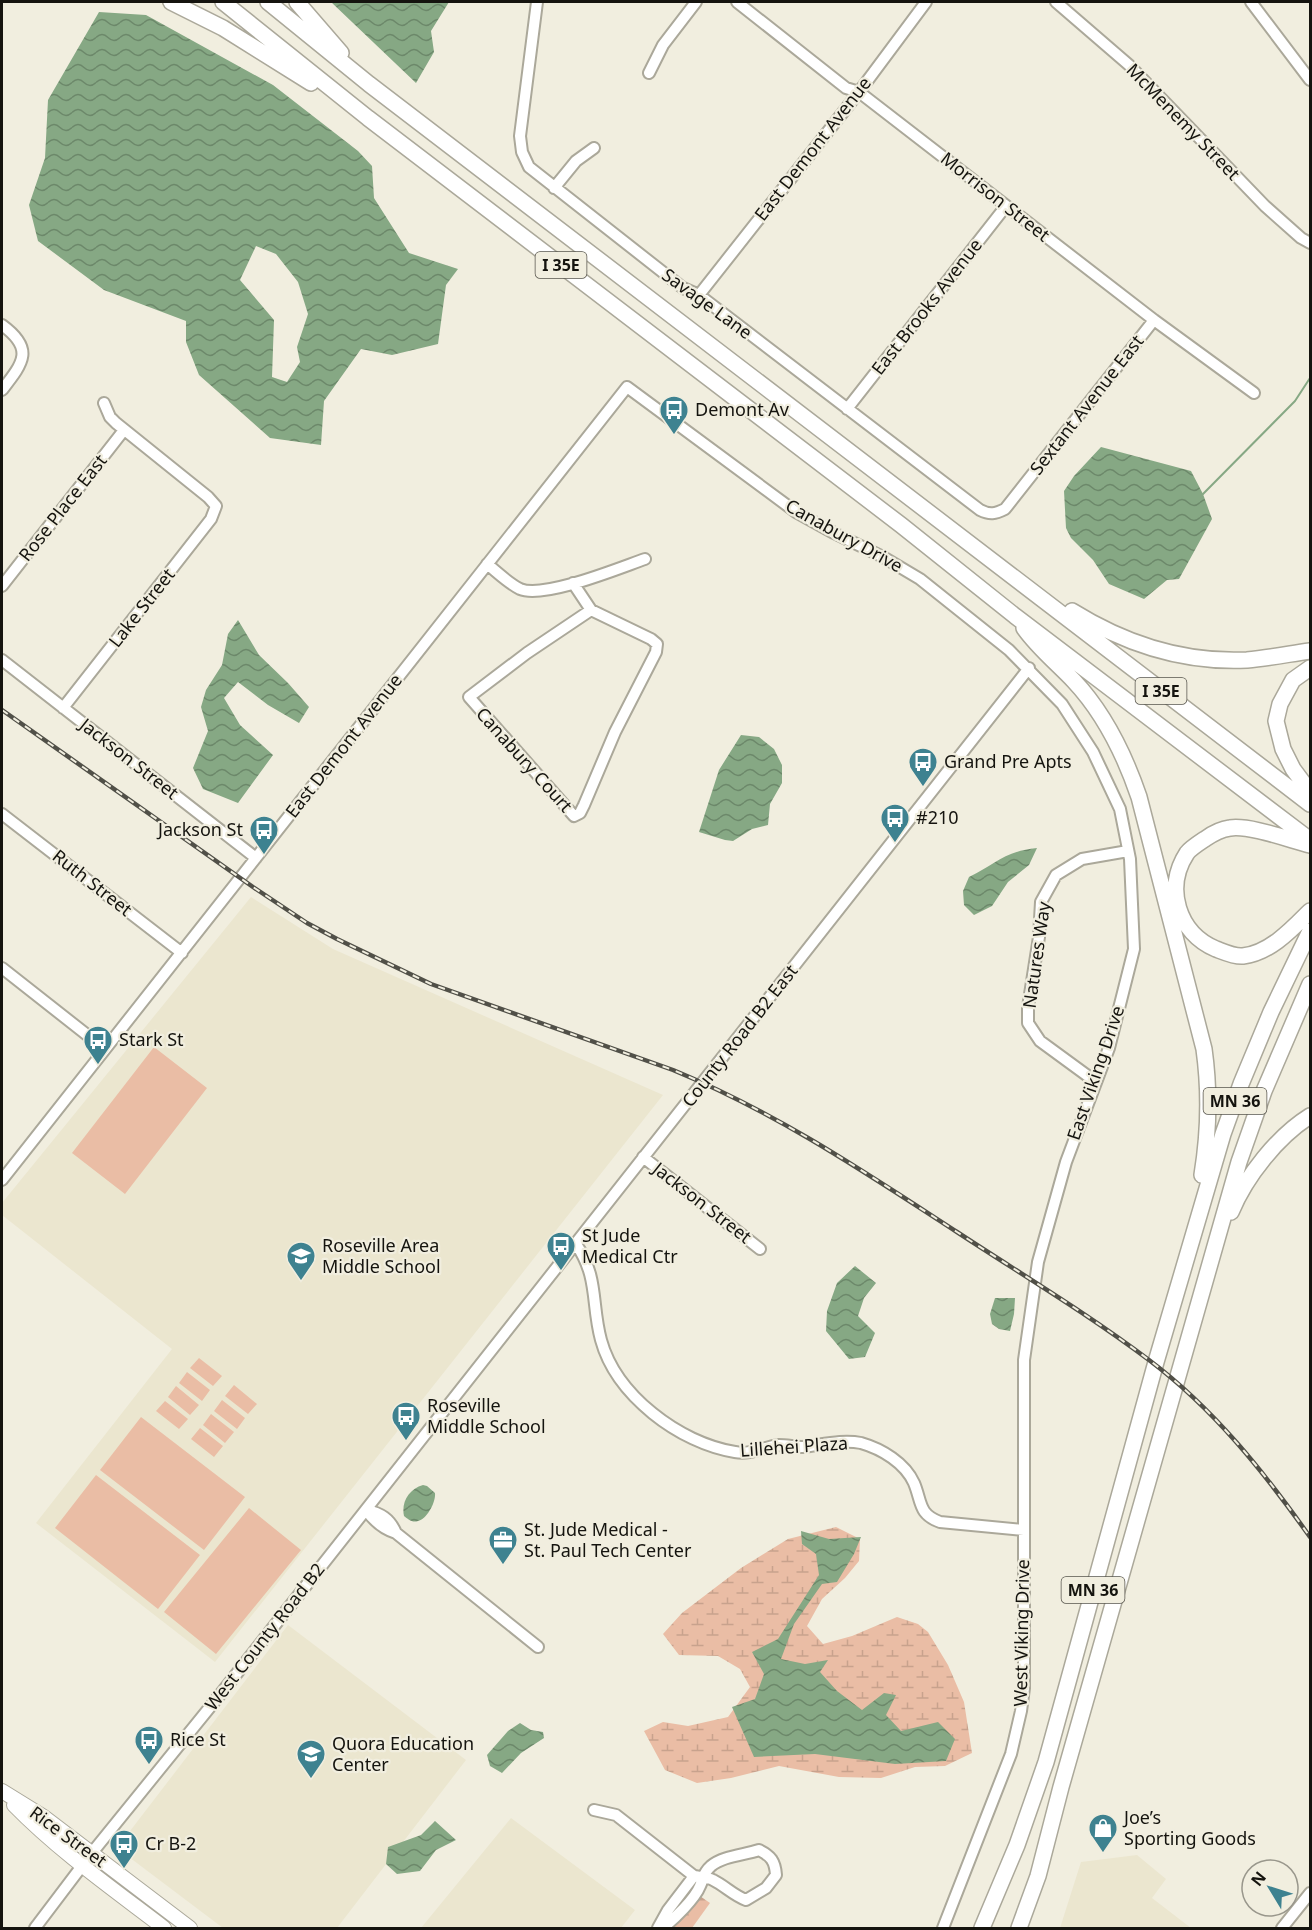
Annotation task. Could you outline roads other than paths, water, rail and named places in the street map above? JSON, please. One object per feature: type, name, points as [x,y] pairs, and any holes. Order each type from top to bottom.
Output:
[{"type":"highway","points":[[171,2],[223,28],[368,118]]},
{"type":"highway","name":"I 35E","points":[[223,2],[368,118],[901,525],[1015,616],[1311,840]]},
{"type":"highway","name":"I 35E","points":[[268,2],[369,84],[1311,804]]},
{"type":"highway","points":[[297,2],[369,84]]},
{"type":"highway","points":[[1012,577],[1107,632],[1154,649],[1186,656],[1228,660],[1311,651]]},
{"type":"highway","points":[[1015,616],[1036,644],[1089,699],[1124,759],[1139,797],[1204,1049],[1209,1096],[1206,1149],[1180,1278]]},
{"type":"highway","points":[[1311,668],[1293,680],[1280,704],[1276,721],[1283,749],[1293,769],[1311,792]]},
{"type":"highway","points":[[1311,844],[1250,829],[1229,828],[1211,835],[1188,852],[1177,879],[1176,893],[1178,909],[1195,936],[1209,945],[1241,957],[1272,944],[1311,911]]},
{"type":"highway","name":"MN 36","points":[[980,1929],[1017,1845],[1046,1762],[1212,1168],[1241,1084],[1271,1012],[1311,931]]},
{"type":"highway","name":"MN 36","points":[[1011,1929],[1038,1859],[1061,1787],[1206,1276],[1254,1116],[1283,1044],[1311,984]]},
{"type":"highway","points":[[1206,1276],[1233,1208],[1244,1187],[1278,1142],[1311,1116]]},
{"type":"highway","points":[[1019,1929],[1038,1876],[1061,1787]]},
{"type":"main road","name":"Rice Street","points":[[2,1792],[44,1818],[190,1929]]},
{"type":"main road","name":"Rice Street","points":[[2,1792],[37,1828],[164,1929]]},
{"type":"street","name":"Savage Lane","points":[[537,2],[520,136],[529,167],[683,288],[699,295],[980,510],[995,514],[1005,509],[1020,490]]},
{"type":"street","points":[[649,73],[663,45],[696,2]]},
{"type":"street","name":"Morrison Street","points":[[737,2],[846,88],[859,92],[1154,320],[1254,393]]},
{"type":"street","name":"East Demont Avenue","points":[[699,295],[859,92],[926,2]]},
{"type":"street","name":"McMenemy Street","points":[[1056,2],[1129,65],[1264,206],[1301,238],[1311,243]]},
{"type":"street","points":[[1251,2],[1311,80]]},
{"type":"street","points":[[554,188],[576,161],[594,148]]},
{"type":"street","name":"East Brooks Avenue","points":[[847,409],[1006,206]]},
{"type":"street","name":"Sextant Avenue East","points":[[1020,490],[1154,320]]},
{"type":"street","points":[[2,325],[13,333],[23,351],[22,362],[2,390]]},
{"type":"street","name":"East Demont Avenue","points":[[2,1180],[627,387]]},
{"type":"street","name":"Canabury Drive","points":[[627,387],[796,512],[920,579],[1029,668]]},
{"type":"street","points":[[104,403],[110,417],[124,430]]},
{"type":"street","name":"Lake Street","points":[[63,708],[212,519],[216,506],[208,496],[124,430]]},
{"type":"street","name":"Rose Place East","points":[[2,586],[124,430]]},
{"type":"street","points":[[487,564],[522,590],[537,591],[573,583],[645,559]]},
{"type":"street","points":[[573,583],[591,610]]},
{"type":"street","name":"Canabury Court","points":[[591,610],[657,644],[656,652],[615,732],[584,806],[580,813],[574,816],[469,697],[527,653],[591,610]]},
{"type":"street","name":"Jackson Street","points":[[2,660],[256,858]]},
{"type":"street","name":"East Viking Drive","points":[[1024,1360],[1038,1262],[1066,1162],[1109,1048],[1134,949],[1128,851],[1120,809],[1093,752],[1062,704],[1029,668]]},
{"type":"street","name":"County Road B2 East","points":[[451,1403],[1029,668]]},
{"type":"street","name":"Ruth Street","points":[[2,814],[182,953]]},
{"type":"street","name":"Natures Way","points":[[1096,1083],[1040,1041],[1028,1023],[1028,1007],[1040,937],[1041,902],[1056,875],[1082,859],[1128,851]]},
{"type":"street","points":[[2,968],[105,1049]]},
{"type":"street","name":"Jackson Street","points":[[643,1157],[760,1249]]},
{"type":"street","name":"Lillehei Plaza","points":[[576,1244],[586,1258],[591,1272],[600,1338],[607,1356],[632,1392],[652,1413],[668,1425],[703,1442],[735,1452],[747,1453],[779,1445],[800,1447],[831,1443],[861,1443],[894,1458],[901,1464],[914,1484],[926,1516],[940,1522],[1024,1530]]},
{"type":"street","name":"West Viking Drive","points":[[943,1929],[1003,1776],[1017,1731],[1024,1688],[1024,1360]]},
{"type":"street","name":"West County Road B2","points":[[35,1929],[91,1854],[451,1403]]},
{"type":"street","points":[[366,1510],[374,1520],[387,1530],[396,1533],[538,1647]]},
{"type":"street","points":[[594,1810],[616,1815],[698,1876],[711,1879],[734,1895],[746,1900],[766,1888],[776,1875],[776,1865],[770,1856],[759,1850],[722,1860],[698,1876],[668,1910],[658,1929]]},
{"type":"street","points":[[663,1929],[679,1914],[700,1887],[698,1876]]},
{"type":"street","points":[[1282,1929],[1311,1893]]},
{"type":"water","points":[[331,2],[449,2],[431,31],[434,52],[416,83]]},
{"type":"water","points":[[99,12],[146,15],[273,85],[358,151],[372,166],[374,198],[409,253],[458,269],[446,285],[438,344],[392,355],[361,349],[324,401],[321,445],[270,438],[199,375],[186,342],[186,321],[104,290],[38,241],[29,205],[45,158],[48,100]],"holes":[[[256,246],[276,254],[298,282],[308,314],[297,347],[300,362],[287,382],[272,377],[274,320],[240,280]]]},
{"type":"water","points":[[1101,447],[1191,471],[1212,519],[1179,579],[1167,580],[1144,599],[1109,584],[1093,560],[1071,538],[1066,528],[1064,491],[1074,476]]},
{"type":"water","points":[[238,620],[259,655],[309,707],[299,723],[268,705],[238,682],[224,698],[240,725],[273,755],[238,803],[203,789],[193,768],[208,731],[201,707],[206,690],[222,665],[228,634]]},
{"type":"water","points":[[741,735],[759,737],[774,749],[782,765],[782,783],[770,804],[768,825],[752,829],[733,841],[699,832],[719,770]]},
{"type":"water","points":[[1037,848],[1029,865],[1008,882],[992,906],[974,915],[964,905],[963,891],[969,877],[1009,855]]},
{"type":"water","points":[[855,1266],[876,1283],[864,1298],[858,1316],[875,1333],[865,1357],[849,1359],[826,1331],[827,1311],[837,1283]]},
{"type":"water","points":[[995,1298],[1015,1298],[1010,1331],[999,1329],[992,1324],[990,1314]]},
{"type":"water","points":[[423,1485],[435,1493],[434,1501],[425,1517],[412,1521],[404,1516],[405,1501],[410,1493]]},
{"type":"water","points":[[801,1531],[829,1539],[861,1537],[854,1554],[837,1582],[822,1584],[794,1624],[781,1659],[805,1664],[828,1660],[820,1672],[837,1691],[862,1710],[884,1693],[896,1695],[886,1715],[901,1731],[938,1722],[955,1739],[946,1761],[895,1764],[815,1754],[754,1757],[732,1707],[755,1699],[764,1674],[752,1652],[778,1639],[819,1575],[816,1554],[802,1544]]},
{"type":"water","points":[[520,1723],[531,1730],[543,1732],[544,1738],[521,1753],[502,1773],[490,1766],[487,1755],[508,1731]]},
{"type":"water","points":[[435,1821],[456,1840],[436,1850],[420,1871],[397,1874],[386,1864],[388,1847],[421,1835]]},
{"type":"waterway","points":[[1203,494],[1295,401],[1310,378]]},
{"type":"railway","points":[[2,710],[307,923],[431,984],[673,1070],[748,1105],[853,1165],[1078,1310],[1173,1379],[1237,1442],[1310,1537]]},
{"type":"place","name":"Demont Av","points":[[674,436]]},
{"type":"place","name":"Grand Pre Apts","points":[[923,788]]},
{"type":"place","name":"#210","points":[[895,844]]},
{"type":"place","name":"Jackson St","points":[[264,856]]},
{"type":"place","name":"Stark St","points":[[98,1066]]},
{"type":"place","name":"St Jude Medical Ctr","points":[[561,1272]]},
{"type":"place","name":"Roseville Area Middle School","points":[[301,1282]]},
{"type":"place","name":"Roseville Middle School","points":[[406,1442]]},
{"type":"place","name":"St. Jude Medical - St. Paul Tech Center","points":[[503,1566]]},
{"type":"place","name":"Rice St","points":[[149,1766]]},
{"type":"place","name":"Quora Education Center","points":[[311,1780]]},
{"type":"place","name":"Joe’s Sporting Goods","points":[[1103,1854]]},
{"type":"place","name":"Cr B-2","points":[[124,1870]]}]
